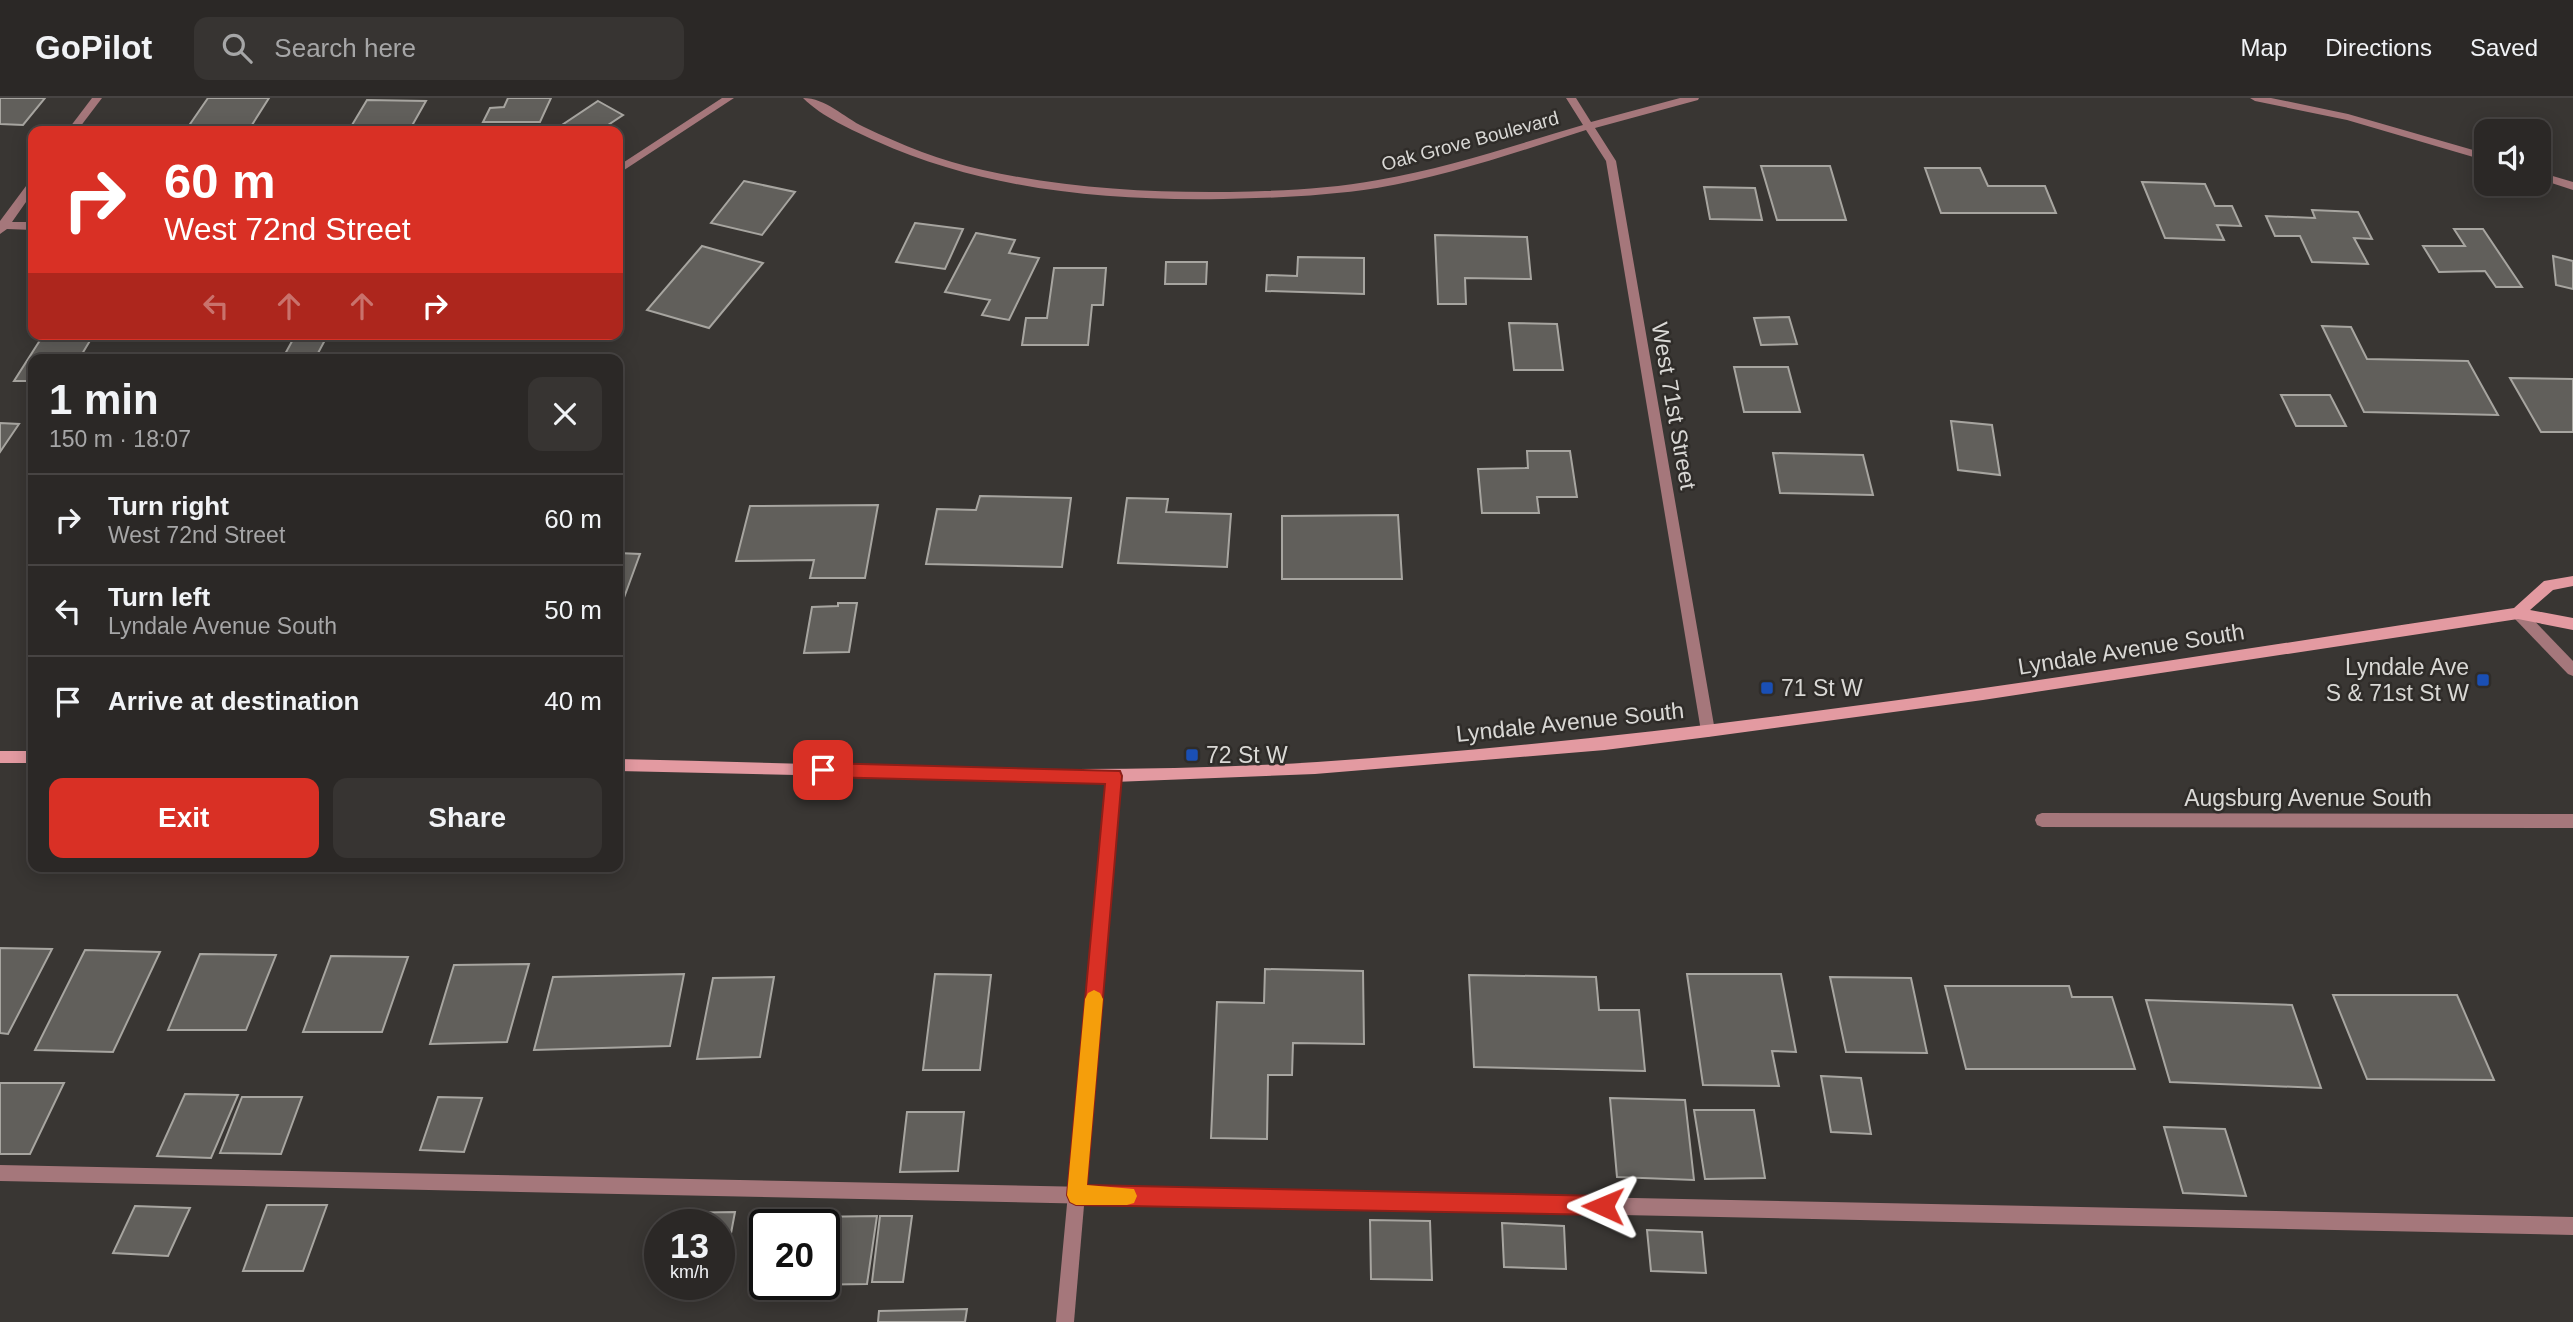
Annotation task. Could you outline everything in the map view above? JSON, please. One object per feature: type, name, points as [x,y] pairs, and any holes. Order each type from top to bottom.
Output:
[{"type":"main road","points":[[2518,613],[2549,585],[2573,581]]},
{"type":"main road","name":"Lyndale Avenue South","points":[[623,765],[1114,776],[1315,768],[1605,744],[1708,731],[1997,692],[2518,613],[2573,624]]},
{"type":"main road","points":[[0,757],[28,757]]},
{"type":"street","points":[[76,126],[97,98]]},
{"type":"street","points":[[623,168],[729,98]]},
{"type":"street","name":"Oak Grove Boulevard","points":[[808,98],[826,111],[903,150],[990,176],[1090,191],[1192,197],[1294,194],[1396,181],[1694,98]]},
{"type":"street","name":"West 71st Street","points":[[1571,98],[1587,128],[1611,161],[1708,731]]},
{"type":"street","points":[[2255,98],[2348,117],[2474,154]]},
{"type":"street","points":[[2551,179],[2573,186]]},
{"type":"street","points":[[1,227],[28,192]]},
{"type":"street","points":[[1,227],[28,226]]},
{"type":"street","points":[[2518,613],[2573,670]]},
{"type":"street","points":[[1065,1322],[1114,776]]},
{"type":"street","name":"Augsburg Avenue South","points":[[2042,820],[2573,821]]},
{"type":"street","points":[[0,1173],[2573,1226]]},
{"type":"building","points":[[0,98],[45,98],[23,125],[0,124]]},
{"type":"building","points":[[208,98],[269,98],[251,126],[189,126]]},
{"type":"building","points":[[508,98],[551,98],[540,122],[483,122],[490,108],[504,107]]},
{"type":"building","points":[[367,100],[426,101],[412,126],[351,126]]},
{"type":"building","points":[[598,101],[623,115],[606,126],[560,126]]},
{"type":"building","points":[[1761,166],[1830,166],[1846,220],[1777,220]]},
{"type":"building","points":[[1925,168],[1980,168],[1988,186],[2045,186],[2056,213],[1941,213]]},
{"type":"building","points":[[744,181],[795,192],[762,235],[711,223]]},
{"type":"building","points":[[2142,182],[2205,184],[2215,206],[2232,206],[2241,226],[2217,225],[2224,240],[2165,238]]},
{"type":"building","points":[[1704,187],[1755,188],[1762,220],[1710,219]]},
{"type":"building","points":[[2312,210],[2358,212],[2372,239],[2354,238],[2368,264],[2312,262],[2300,236],[2275,236],[2266,216],[2315,218]]},
{"type":"building","points":[[915,223],[963,229],[945,269],[896,262]]},
{"type":"building","points":[[2454,229],[2483,229],[2522,287],[2496,287],[2485,271],[2439,272],[2423,246],[2465,246]]},
{"type":"building","points":[[976,233],[1015,240],[1009,253],[1039,258],[1009,320],[982,315],[990,300],[945,292]]},
{"type":"building","points":[[1435,235],[1527,237],[1531,279],[1465,278],[1466,304],[1438,304]]},
{"type":"building","points":[[702,246],[763,263],[709,328],[647,310]]},
{"type":"building","points":[[2553,256],[2573,261],[2573,289],[2556,285]]},
{"type":"building","points":[[1298,257],[1364,258],[1364,294],[1266,291],[1267,275],[1297,276]]},
{"type":"building","points":[[1166,262],[1207,262],[1206,284],[1165,284]]},
{"type":"building","points":[[1054,268],[1106,268],[1103,305],[1092,305],[1088,345],[1022,345],[1026,318],[1047,318]]},
{"type":"building","points":[[1789,317],[1797,344],[1761,345],[1754,318]]},
{"type":"building","points":[[1509,323],[1557,324],[1563,370],[1514,370]]},
{"type":"building","points":[[2322,326],[2351,327],[2367,359],[2468,361],[2498,415],[2364,412]]},
{"type":"building","points":[[40,340],[90,340],[82,354],[31,354]]},
{"type":"building","points":[[293,340],[325,340],[318,354],[285,354]]},
{"type":"building","points":[[28,359],[28,381],[14,381]]},
{"type":"building","points":[[1734,367],[1788,367],[1800,412],[1744,412]]},
{"type":"building","points":[[2510,378],[2573,379],[2573,432],[2541,432]]},
{"type":"building","points":[[2281,395],[2330,395],[2346,426],[2296,426]]},
{"type":"building","points":[[1951,421],[1992,425],[2000,475],[1958,470]]},
{"type":"building","points":[[0,423],[19,424],[0,452]]},
{"type":"building","points":[[1527,451],[1570,451],[1577,497],[1537,497],[1539,513],[1482,513],[1478,469],[1528,468]]},
{"type":"building","points":[[1773,453],[1863,455],[1873,495],[1780,493]]},
{"type":"building","points":[[980,496],[1071,498],[1062,567],[926,564],[937,509],[976,510]]},
{"type":"building","points":[[1127,498],[1168,499],[1166,512],[1231,514],[1227,567],[1118,563]]},
{"type":"building","points":[[878,505],[865,578],[810,578],[814,560],[736,561],[750,506]]},
{"type":"building","points":[[1398,515],[1402,579],[1282,579],[1282,516]]},
{"type":"building","points":[[623,553],[640,554],[623,600]]},
{"type":"building","points":[[838,603],[857,603],[849,652],[804,653],[812,607],[838,606]]},
{"type":"building","points":[[0,948],[52,949],[8,1034],[0,1033]]},
{"type":"building","points":[[85,950],[160,952],[113,1052],[35,1050]]},
{"type":"building","points":[[200,954],[276,955],[246,1030],[168,1030]]},
{"type":"building","points":[[331,956],[408,957],[382,1032],[303,1032]]},
{"type":"building","points":[[529,964],[507,1042],[430,1044],[454,965]]},
{"type":"building","points":[[1265,969],[1363,971],[1364,1044],[1293,1043],[1292,1075],[1268,1075],[1267,1139],[1211,1138],[1217,1002],[1264,1003]]},
{"type":"building","points":[[684,974],[670,1046],[534,1050],[553,977]]},
{"type":"building","points":[[935,974],[991,975],[980,1070],[923,1070]]},
{"type":"building","points":[[1687,974],[1781,974],[1796,1052],[1772,1051],[1779,1086],[1703,1085]]},
{"type":"building","points":[[1469,975],[1596,977],[1599,1010],[1639,1010],[1645,1071],[1474,1067]]},
{"type":"building","points":[[774,977],[760,1057],[697,1059],[713,978]]},
{"type":"building","points":[[1830,977],[1911,978],[1927,1053],[1846,1052]]},
{"type":"building","points":[[1945,986],[2069,986],[2072,997],[2112,997],[2135,1069],[1966,1069]]},
{"type":"building","points":[[2333,995],[2457,995],[2494,1080],[2367,1079]]},
{"type":"building","points":[[2146,1000],[2292,1005],[2321,1088],[2170,1082]]},
{"type":"building","points":[[1821,1076],[1861,1078],[1871,1134],[1831,1132]]},
{"type":"building","points":[[0,1083],[64,1083],[30,1154],[0,1154]]},
{"type":"building","points":[[185,1094],[238,1095],[211,1158],[157,1156]]},
{"type":"building","points":[[242,1097],[302,1097],[281,1154],[220,1153]]},
{"type":"building","points":[[438,1097],[482,1098],[464,1152],[420,1150]]},
{"type":"building","points":[[1610,1098],[1685,1100],[1694,1180],[1617,1177]]},
{"type":"building","points":[[1694,1110],[1754,1110],[1765,1178],[1705,1179]]},
{"type":"building","points":[[907,1112],[964,1112],[958,1171],[900,1172]]},
{"type":"building","points":[[2164,1127],[2225,1129],[2246,1196],[2183,1193]]},
{"type":"building","points":[[267,1205],[327,1205],[303,1271],[243,1271]]},
{"type":"building","points":[[135,1206],[190,1208],[168,1256],[113,1253]]},
{"type":"building","points":[[877,1216],[867,1284],[840,1284],[840,1217]]},
{"type":"building","points":[[880,1216],[912,1216],[903,1282],[872,1282]]},
{"type":"building","points":[[1370,1220],[1430,1221],[1432,1280],[1371,1279]]},
{"type":"building","points":[[1502,1223],[1564,1226],[1566,1269],[1504,1267]]},
{"type":"building","points":[[1647,1230],[1702,1232],[1706,1273],[1651,1271]]},
{"type":"building","points":[[967,1309],[965,1322],[878,1322],[879,1311]]},
{"type":"slow traffic","points":[[1094,999],[1076,1195],[1127,1196]]},
{"type":"place","name":"Lyndale Ave S & 71st St W","points":[[2483,680]]},
{"type":"place","name":"71 St W","points":[[1767,688]]},
{"type":"place","name":"72 St W","points":[[1192,755]]},
{"type":"route","points":[[823,770],[1114,776],[1076,1195],[1603,1206]]}]
